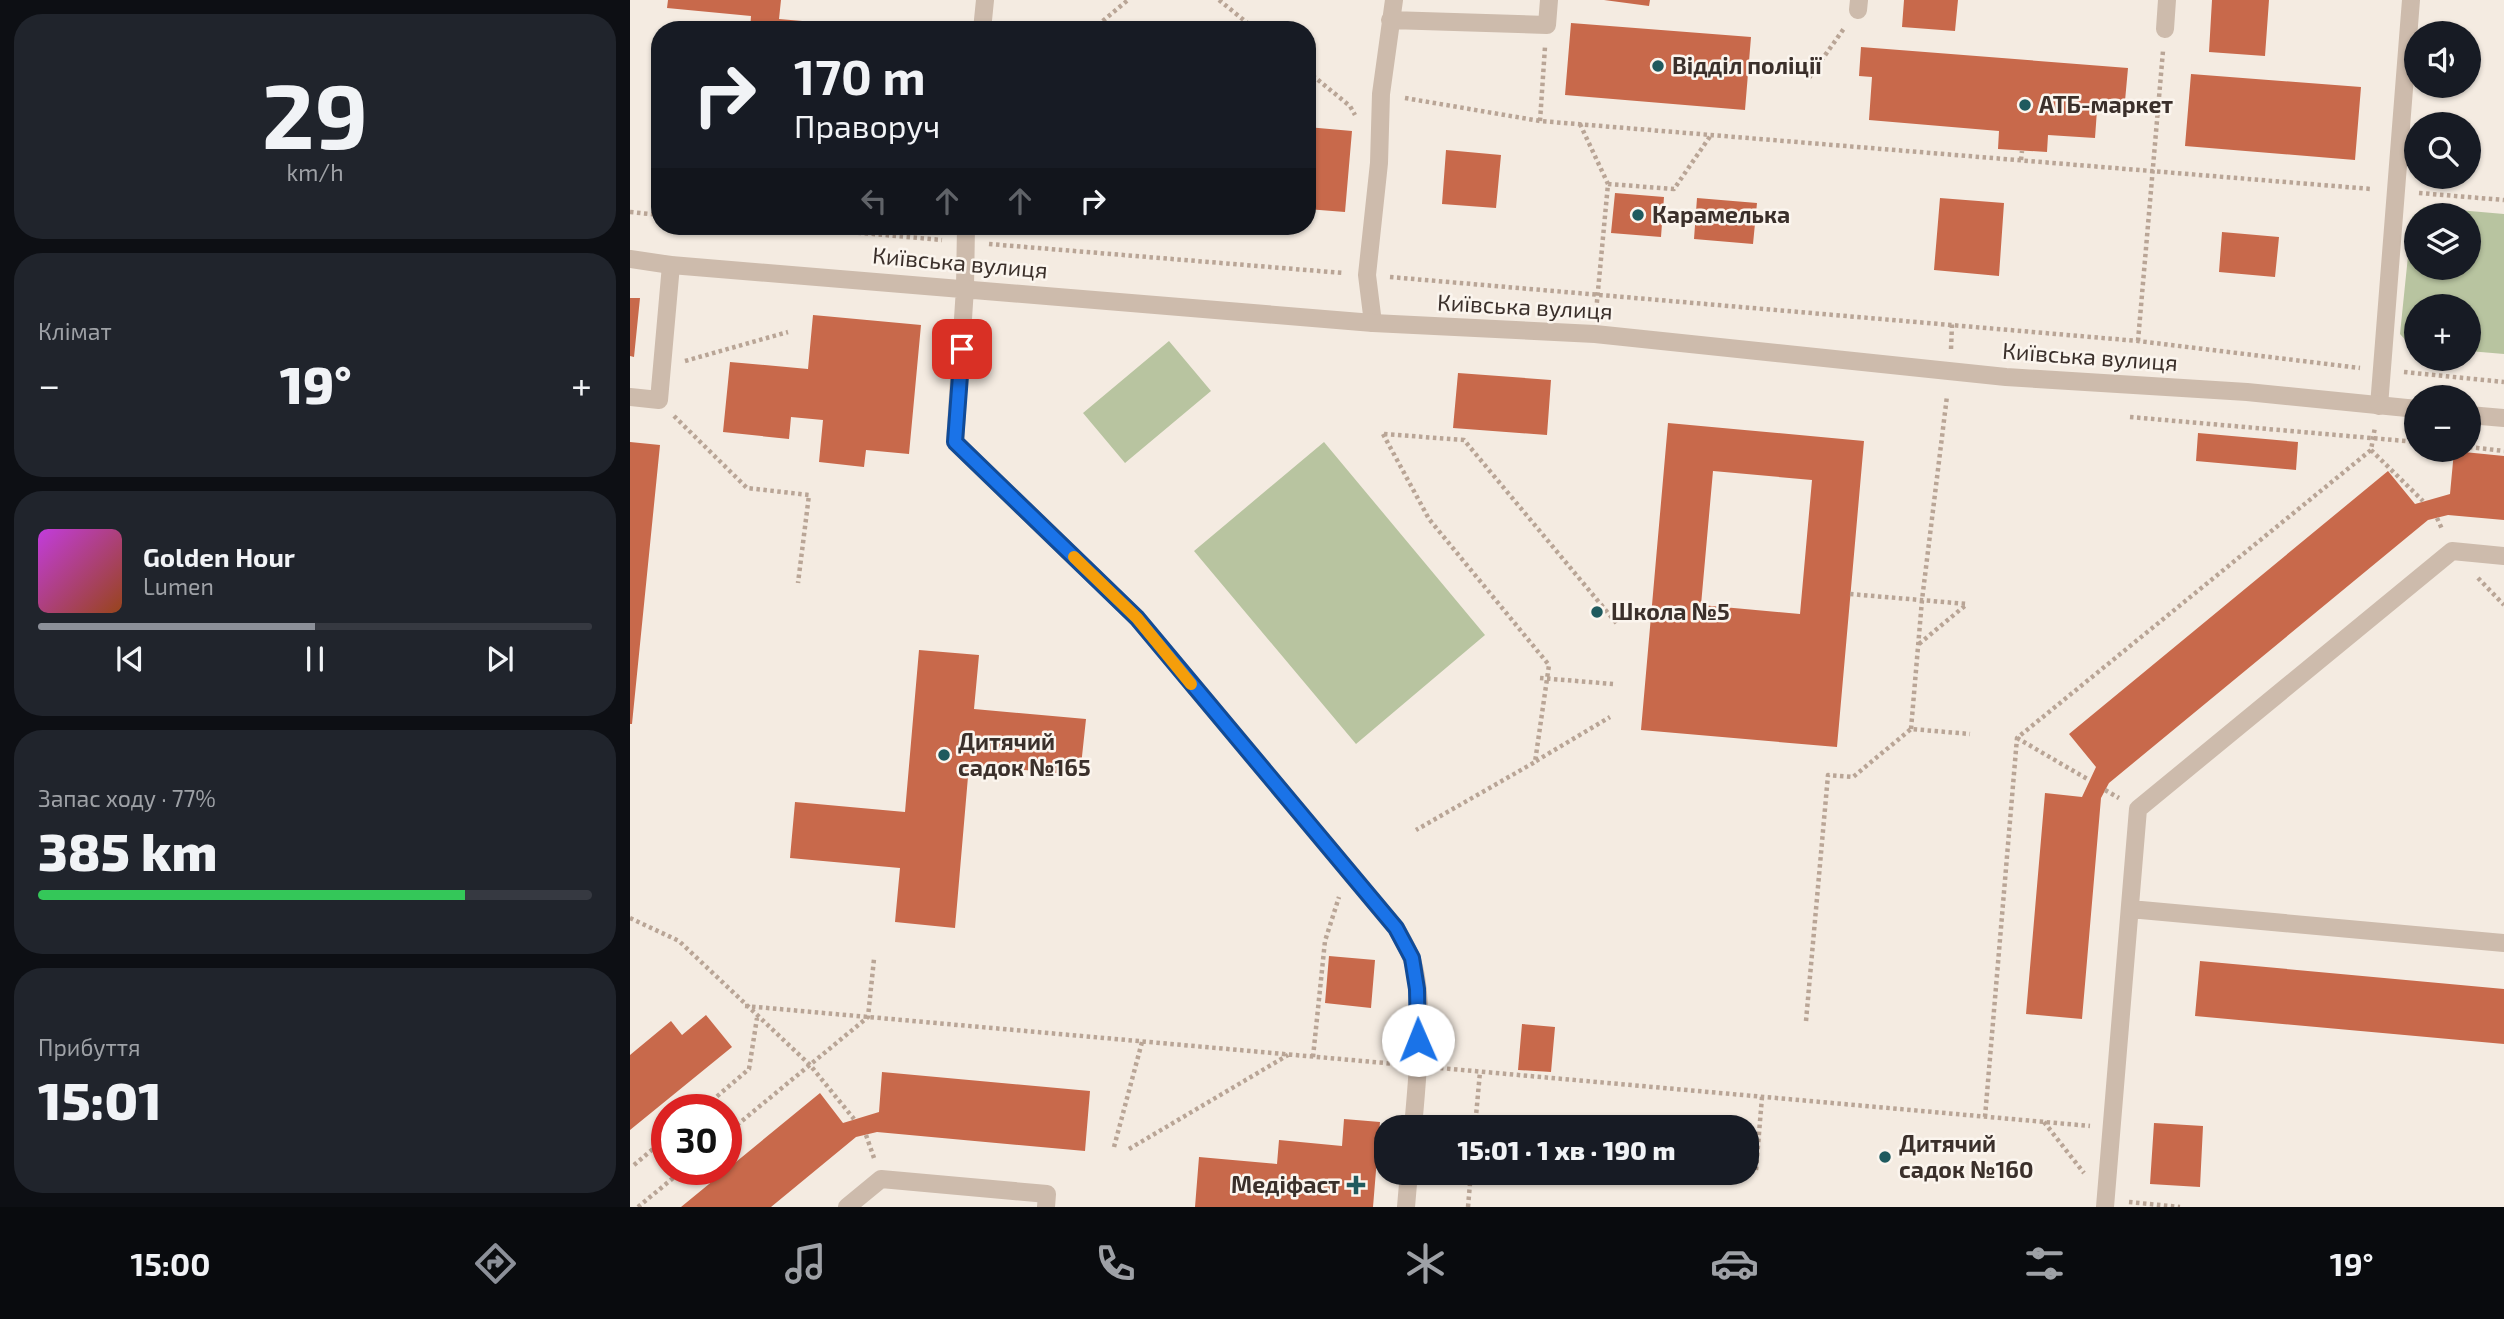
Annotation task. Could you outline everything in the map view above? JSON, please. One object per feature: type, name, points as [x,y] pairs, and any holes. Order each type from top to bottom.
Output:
[{"type":"street","points":[[983,21],[985,0]]},
{"type":"street","points":[[1373,323],[1367,275],[1379,163],[1381,94],[1394,0]]},
{"type":"street","points":[[1390,20],[1547,26],[1549,0]]},
{"type":"street","points":[[2165,29],[2167,0]]},
{"type":"street","points":[[2379,406],[2411,0]]},
{"type":"street","points":[[966,235],[955,442],[1137,618],[1396,928],[1412,958],[1417,989],[1418,1066],[1414,1115]]},
{"type":"street","name":"Київська вулиця","points":[[630,259],[671,265],[1373,323],[1595,334],[2006,377],[2247,392],[2404,408]]},
{"type":"street","points":[[630,397],[659,400],[671,265]]},
{"type":"street","points":[[2481,416],[2504,418]]},
{"type":"street","points":[[2106,1204],[2138,809],[2452,551],[2504,556]]},
{"type":"street","points":[[2130,909],[2504,943]]},
{"type":"street","points":[[847,1207],[881,1179],[1047,1194],[1046,1207]]},
{"type":"street","points":[[1406,1207],[1408,1185]]},
{"type":"path","points":[[1103,21],[1128,0]]},
{"type":"path","points":[[1219,0],[1245,21]]},
{"type":"path","points":[[1809,78],[1858,5]]},
{"type":"path","points":[[1540,121],[1547,26]]},
{"type":"path","points":[[2138,341],[2165,29]]},
{"type":"path","points":[[1316,78],[1350,106]]},
{"type":"path","points":[[1381,94],[1540,121],[2504,200]]},
{"type":"path","points":[[1580,124],[1608,184],[1595,334]]},
{"type":"path","points":[[1608,184],[1674,189],[1711,135]]},
{"type":"path","points":[[2021,160],[2022,151]]},
{"type":"path","points":[[630,212],[651,214]]},
{"type":"path","points":[[976,235],[1367,275],[2138,341],[2504,382]]},
{"type":"path","points":[[1911,729],[1922,600],[1950,370],[1952,324]]},
{"type":"path","points":[[661,367],[788,331]]},
{"type":"path","points":[[659,400],[747,488],[809,495],[799,583]]},
{"type":"path","points":[[2130,417],[2404,441]]},
{"type":"path","points":[[1535,762],[1549,665],[1429,519],[1383,434],[1464,440],[1618,625]]},
{"type":"path","points":[[2481,448],[2504,451]]},
{"type":"path","points":[[1985,1117],[2017,738],[2371,450],[2423,501]]},
{"type":"path","points":[[1850,594],[1967,604],[1918,645]]},
{"type":"path","points":[[1540,678],[1613,684]]},
{"type":"path","points":[[1416,830],[1610,717]]},
{"type":"path","points":[[1806,1021],[1828,775],[1853,777],[1911,729],[1970,734]]},
{"type":"path","points":[[2017,738],[2090,780]]},
{"type":"path","points":[[1313,1057],[1325,941],[1348,873]]},
{"type":"path","points":[[630,918],[679,942],[810,1065],[854,1119]]},
{"type":"path","points":[[742,1121],[868,1017],[874,959]]},
{"type":"path","points":[[720,1094],[750,1069],[757,1017]]},
{"type":"path","points":[[1114,1147],[1142,1042]]},
{"type":"path","points":[[1129,1149],[1289,1055]]},
{"type":"path","points":[[1476,1115],[1480,1072]]},
{"type":"path","points":[[1759,1134],[1762,1097]]},
{"type":"path","points":[[2044,1122],[2106,1204],[2180,1207]]},
{"type":"path","points":[[634,1165],[651,1151]]},
{"type":"path","points":[[638,1207],[665,1185]]},
{"type":"path","points":[[1468,1207],[1470,1185]]},
{"type":"green space","points":[[2481,212],[2504,214],[2504,354],[2481,352],[2481,294],[2404,294],[2406,280],[2481,280]]},
{"type":"green space","points":[[2404,295],[2404,338],[2400,334]]},
{"type":"green space","points":[[1169,341],[1211,391],[1125,463],[1083,413]]},
{"type":"green space","points":[[1324,442],[1485,635],[1356,744],[1194,551]]},
{"type":"building","points":[[668,0],[781,0],[779,19],[802,21],[751,21],[751,16],[667,8]]},
{"type":"building","points":[[1604,0],[1650,0],[1649,6]]},
{"type":"building","points":[[1904,0],[1958,0],[1955,31],[1902,27]]},
{"type":"building","points":[[2212,0],[2269,0],[2265,56],[2209,52]]},
{"type":"building","points":[[1571,23],[1751,37],[1745,110],[1565,95]]},
{"type":"building","points":[[1861,47],[2128,68],[2124,112],[2097,110],[2095,138],[2048,135],[2047,152],[1998,149],[1999,131],[1869,120],[1872,77],[1859,76]]},
{"type":"building","points":[[2191,74],[2361,87],[2355,160],[2185,146]]},
{"type":"building","points":[[1316,128],[1352,131],[1345,212],[1316,210]]},
{"type":"building","points":[[1446,150],[1501,155],[1496,208],[1442,204]]},
{"type":"building","points":[[1615,193],[1664,197],[1661,237],[1611,233]]},
{"type":"building","points":[[1697,198],[1757,203],[1753,244],[1694,239]]},
{"type":"building","points":[[1940,198],[2004,203],[1999,276],[1934,270]]},
{"type":"building","points":[[2222,232],[2279,237],[2275,277],[2219,272]]},
{"type":"building","points":[[630,298],[640,298],[634,357],[630,356]]},
{"type":"building","points":[[813,315],[921,325],[909,454],[866,450],[864,467],[819,462],[823,420],[791,417],[789,439],[723,432],[730,362],[808,369]]},
{"type":"building","points":[[1458,373],[1551,380],[1547,435],[1453,428]]},
{"type":"building","points":[[1668,423],[1864,441],[1837,747],[1641,730]],"holes":[[[1713,471],[1812,480],[1800,614],[1701,605]]]},
{"type":"building","points":[[2198,433],[2298,442],[2296,470],[2196,461]]},
{"type":"building","points":[[630,442],[660,445],[632,724],[630,724]]},
{"type":"building","points":[[2481,454],[2504,456],[2504,520],[2448,515],[2428,520],[2109,783],[2101,798],[2082,1019],[2026,1014],[2045,793],[2082,797],[2096,767],[2069,734],[2388,471],[2415,504],[2450,494],[2453,462],[2481,462]]},
{"type":"building","points":[[919,650],[979,655],[974,709],[1086,719],[1080,775],[969,765],[955,928],[895,922],[900,868],[790,858],[795,802],[905,812]]},
{"type":"building","points":[[1329,956],[1375,960],[1371,1008],[1325,1003]]},
{"type":"building","points":[[2200,961],[2504,989],[2504,1044],[2195,1016]]},
{"type":"building","points":[[706,1015],[732,1047],[674,1094],[651,1094],[651,1113],[630,1130],[630,1055],[671,1021],[682,1035]]},
{"type":"building","points":[[1522,1024],[1555,1027],[1551,1072],[1518,1070]]},
{"type":"building","points":[[882,1072],[1090,1091],[1085,1151],[877,1132],[856,1137],[771,1207],[681,1207],[708,1185],[742,1185],[742,1157],[820,1093],[843,1123],[879,1112]]},
{"type":"building","points":[[1344,1119],[1374,1122],[1373,1207],[1195,1207],[1199,1157],[1277,1164],[1279,1140],[1342,1146]]},
{"type":"building","points":[[2154,1123],[2203,1126],[2200,1187],[2150,1184]]},
{"type":"slow traffic","points":[[1074,557],[1137,618],[1191,684]]},
{"type":"place","name":"Відділ поліції","points":[[1658,66]]},
{"type":"place","name":"АТБ-маркет","points":[[2025,105]]},
{"type":"place","name":"Карамелька","points":[[1638,215]]},
{"type":"place","name":"Школа №5","points":[[1597,612]]},
{"type":"place","name":"Дитячий садок №165","points":[[944,755]]},
{"type":"place","name":"Дитячий садок №160","points":[[1885,1157]]},
{"type":"place","name":"Медіфаст","points":[[1356,1185]]},
{"type":"route","points":[[962,349],[955,442],[1137,618],[1396,928],[1412,958],[1417,989],[1418,1040]]}]
